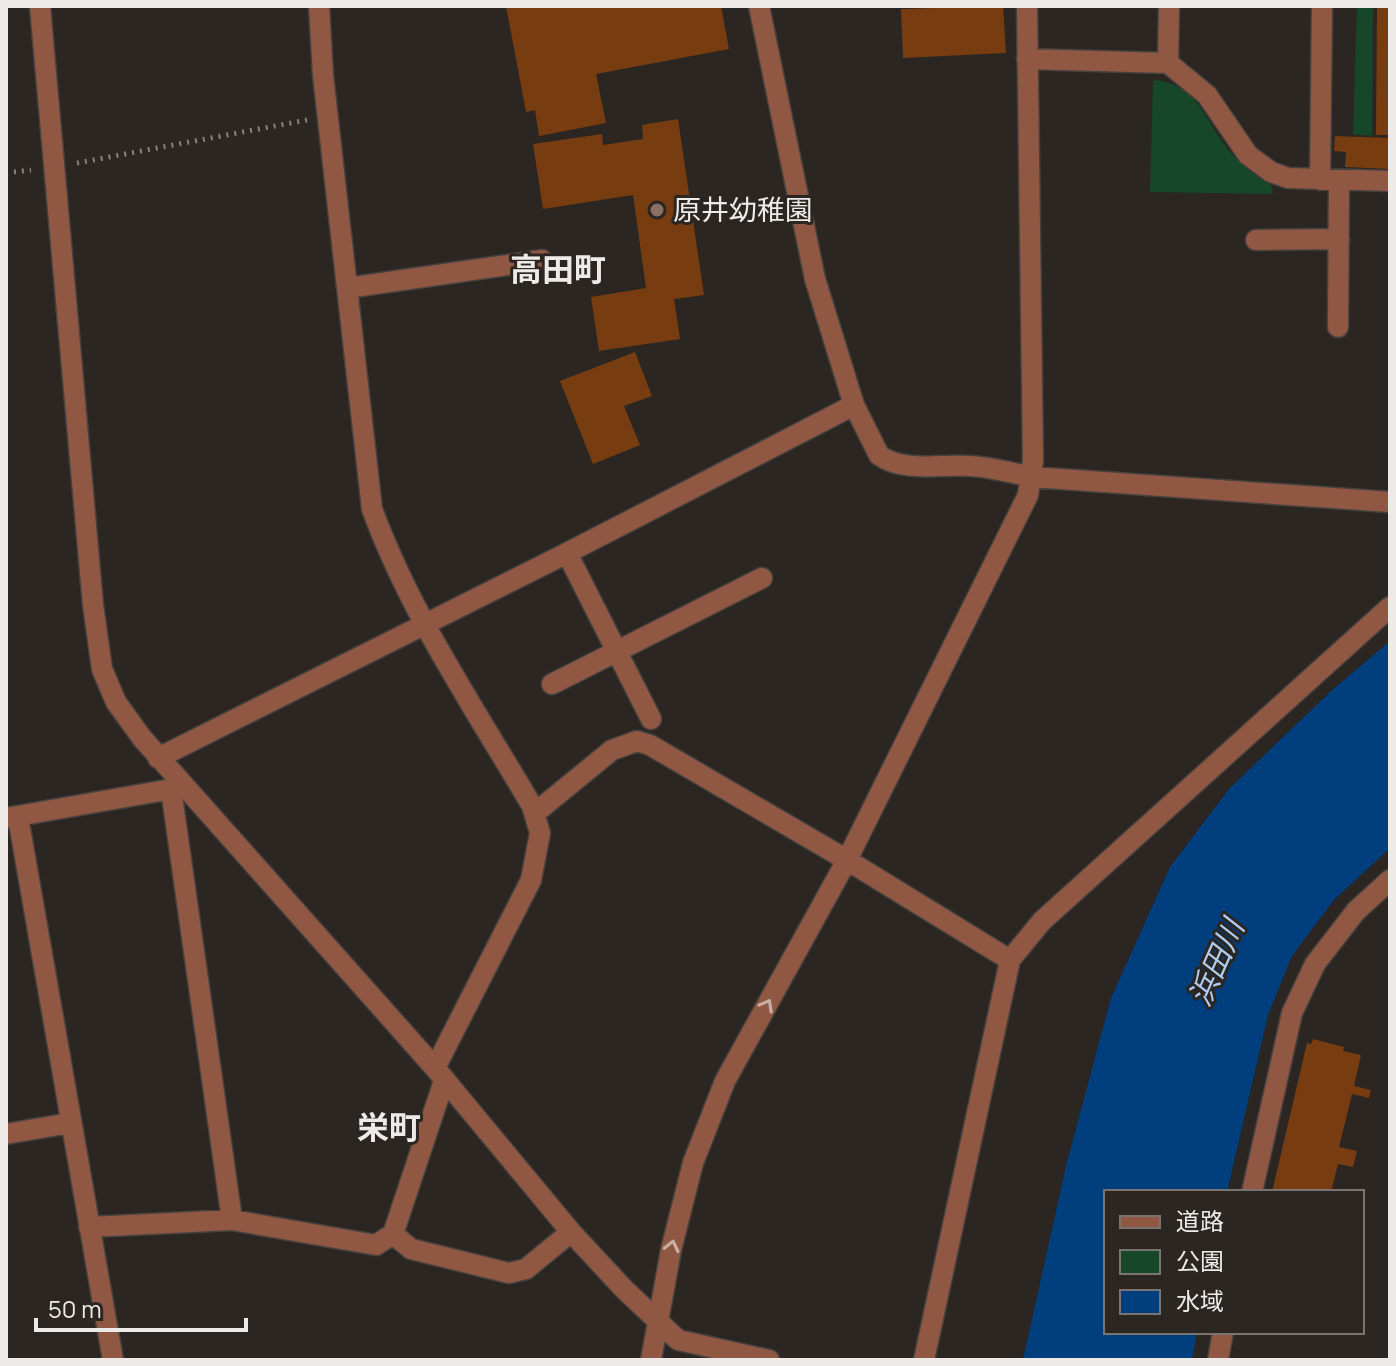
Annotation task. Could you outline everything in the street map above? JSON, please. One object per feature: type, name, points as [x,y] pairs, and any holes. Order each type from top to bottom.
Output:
[{"type":"street","points":[[40,6],[93,605],[102,669],[116,702],[177,788],[439,1074],[571,1232],[658,1323],[678,1340],[769,1360]]},
{"type":"street","points":[[89,1227],[232,1220],[376,1245],[393,1234],[439,1074],[531,880],[540,833],[535,813],[425,625],[389,556],[372,509],[327,116],[319,6]]},
{"type":"street","points":[[759,6],[815,279],[854,405],[879,455],[903,465],[973,466],[1032,477],[1390,502]]},
{"type":"street","points":[[651,1360],[671,1250],[693,1163],[725,1081],[847,860],[1018,516],[1032,477],[1027,6]]},
{"type":"street","points":[[1168,63],[1169,6]]},
{"type":"street","points":[[1322,6],[1330,180],[1339,239],[1338,327]]},
{"type":"street","points":[[1027,59],[1168,63],[1207,95],[1234,138],[1259,165],[1288,178],[1390,181]]},
{"type":"street","points":[[1256,240],[1339,239]]},
{"type":"street","points":[[347,288],[542,260]]},
{"type":"street","points":[[158,758],[854,405]]},
{"type":"street","points":[[567,553],[651,719]]},
{"type":"street","points":[[552,684],[762,578]]},
{"type":"street","points":[[924,1360],[1010,960],[1042,921],[1390,607]]},
{"type":"street","points":[[535,813],[612,750],[637,741],[664,752],[1010,960]]},
{"type":"street","points":[[113,1360],[12,817],[177,788]]},
{"type":"street","points":[[177,788],[232,1220]]},
{"type":"street","points":[[1252,1190],[1292,1013],[1315,964],[1356,911],[1390,880]]},
{"type":"street","points":[[6,1134],[70,1123]]},
{"type":"street","points":[[393,1234],[411,1249],[509,1273],[526,1269],[571,1232]]},
{"type":"street","points":[[1221,1359],[1223,1334]]},
{"type":"path","points":[[6,173],[54,168],[327,116]]},
{"type":"green space","points":[[1357,6],[1373,6],[1372,136],[1353,134]]},
{"type":"green space","points":[[1153,80],[1167,82],[1188,94],[1229,150],[1245,167],[1271,185],[1273,194],[1150,192]]},
{"type":"water","name":"浜田川","points":[[1390,641],[1390,848],[1333,901],[1292,956],[1268,1015],[1227,1190],[1104,1190],[1104,1334],[1197,1334],[1192,1360],[1023,1360],[1067,1162],[1111,998],[1170,867],[1229,789],[1331,691]]},
{"type":"building","points":[[506,6],[721,6],[729,49],[596,74],[606,123],[539,136],[535,110],[526,112]]},
{"type":"building","points":[[1003,6],[1006,53],[903,58],[901,9]]},
{"type":"building","points":[[1377,6],[1390,6],[1390,135],[1376,135]]},
{"type":"building","points":[[678,119],[704,295],[674,299],[680,339],[599,351],[591,297],[646,288],[633,195],[543,209],[533,144],[602,134],[603,145],[643,139],[642,125]]},
{"type":"building","points":[[1335,136],[1390,138],[1390,169],[1345,167],[1346,152],[1334,151]]},
{"type":"building","points":[[635,352],[652,396],[624,406],[640,445],[593,464],[560,381]]},
{"type":"building","points":[[1313,1039],[1361,1055],[1354,1086],[1371,1090],[1369,1098],[1352,1094],[1339,1147],[1357,1151],[1353,1167],[1338,1164],[1332,1190],[1272,1190],[1307,1043],[1311,1044]]},
{"type":"place","name":"原井幼稚園","points":[[657,210]]},
{"type":"district","name":"高田町","points":[[558,270]]},
{"type":"district","name":"栄町","points":[[389,1128]]}]
